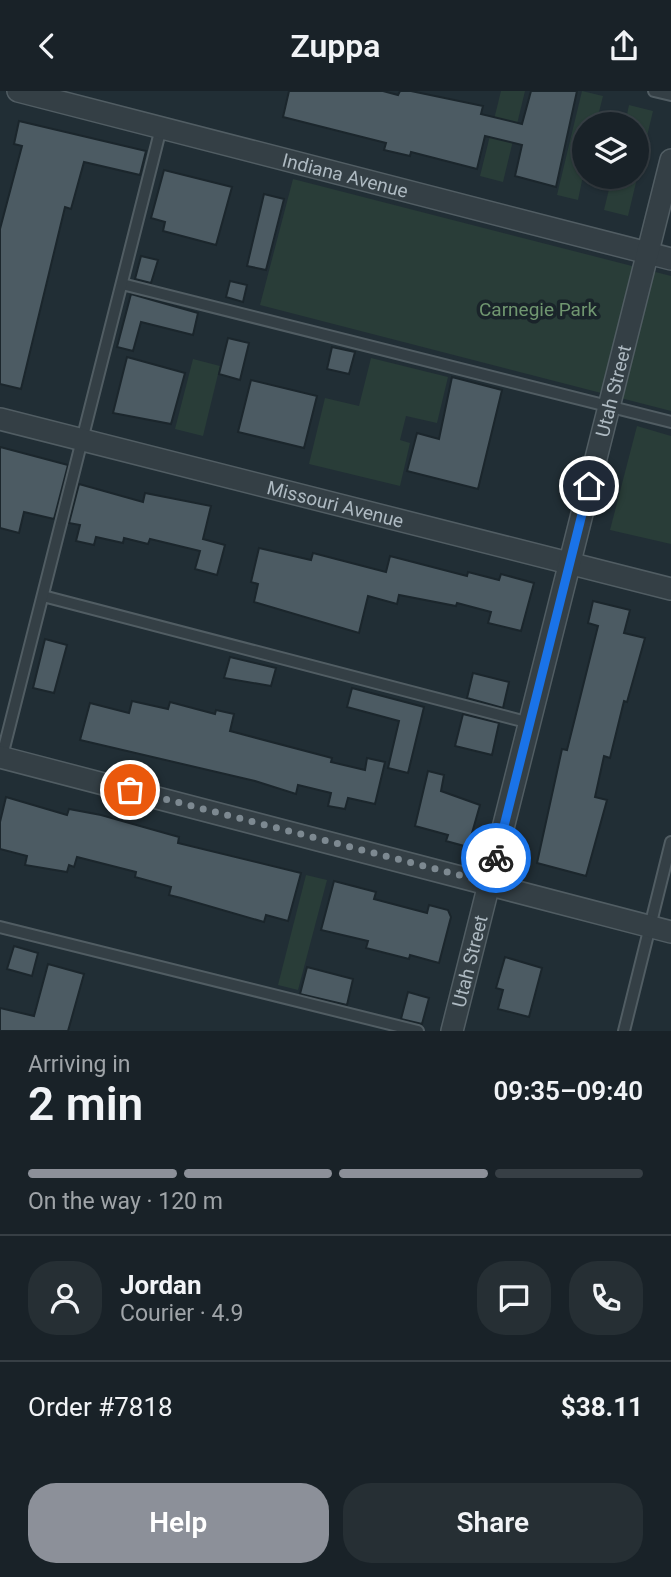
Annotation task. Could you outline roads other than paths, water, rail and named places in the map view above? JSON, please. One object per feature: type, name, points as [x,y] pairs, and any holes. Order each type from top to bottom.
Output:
[{"type":"street","name":"Indiana Avenue","points":[[18,91],[671,259]]},
{"type":"street","name":"Utah Street","points":[[452,1031],[671,160]]},
{"type":"street","name":"Missouri Avenue","points":[[0,419],[671,589]]},
{"type":"street","points":[[0,759],[490,883],[671,932]]},
{"type":"lane","points":[[654,91],[671,95]]},
{"type":"lane","points":[[0,759],[161,128]]},
{"type":"lane","points":[[122,284],[671,422]]},
{"type":"lane","points":[[43,596],[530,723]]},
{"type":"lane","points":[[624,1031],[671,842]]},
{"type":"lane","points":[[0,927],[418,1031]]},
{"type":"park label","name":"Carnegie Park","points":[[538,309]]}]
